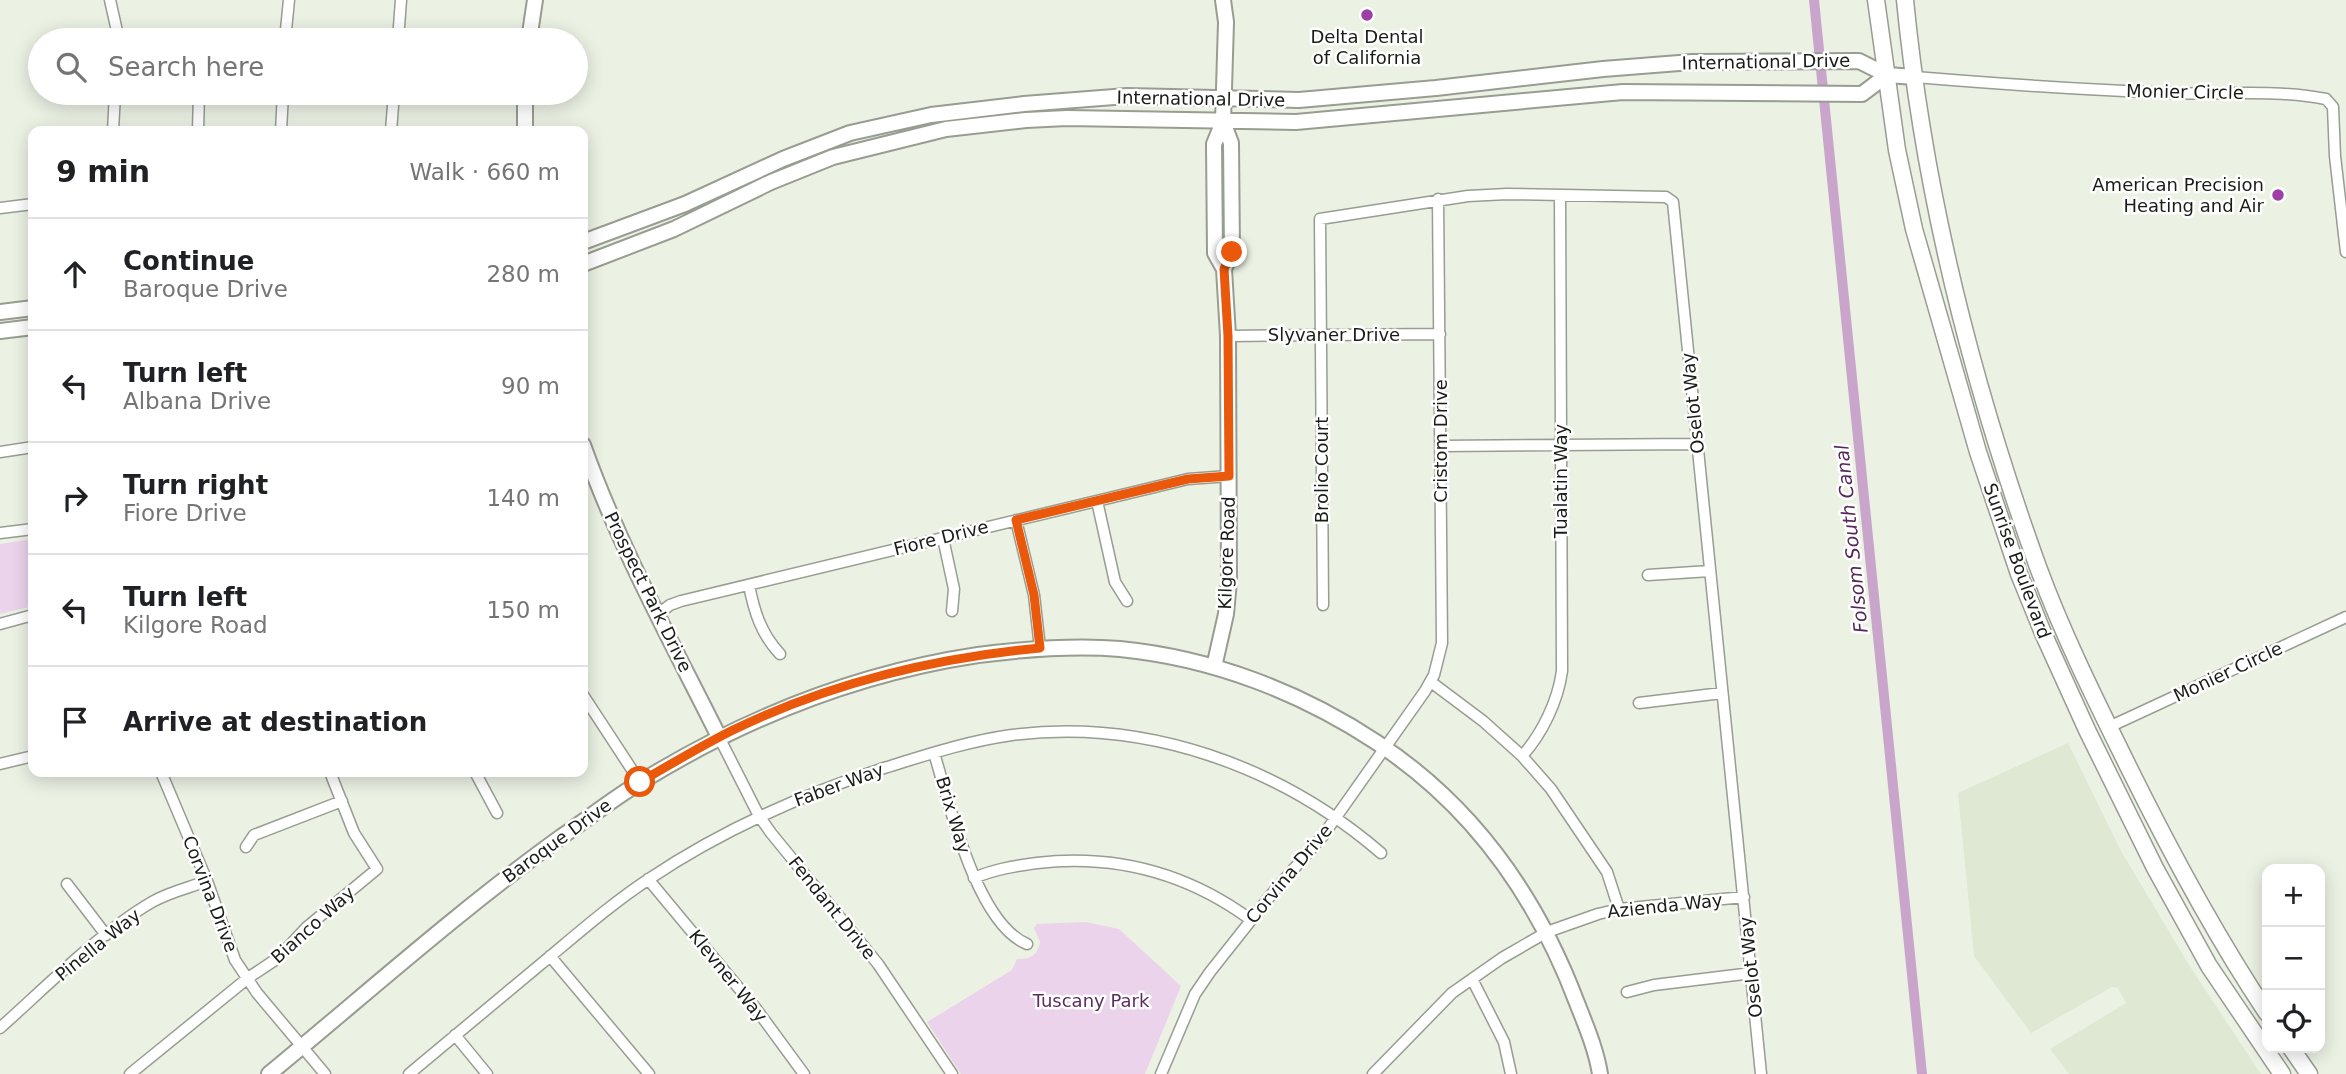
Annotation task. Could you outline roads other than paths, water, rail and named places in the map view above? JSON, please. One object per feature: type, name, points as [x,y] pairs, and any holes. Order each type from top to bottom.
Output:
[{"type":"main road","points":[[531,28],[535,0]]},
{"type":"main road","name":"Kilgore Road","points":[[1214,667],[1226,614],[1228,581],[1228,336],[1224,269],[1215,253],[1214,144],[1223,122],[1226,22],[1223,0]]},
{"type":"main road","name":"Sunrise Boulevard","points":[[1876,0],[1898,150],[1925,267],[1978,452],[2036,615],[2093,742],[2155,868],[2209,966],[2282,1074]]},
{"type":"main road","name":"Sunrise Boulevard","points":[[1905,0],[1930,181],[1946,258],[1972,360],[2039,568],[2109,727],[2160,830],[2231,959],[2262,1006]]},
{"type":"main road","name":"International Drive","points":[[588,240],[685,204],[783,159],[850,133],[931,115],[1127,96],[1299,100],[1692,62],[1859,61],[1887,75],[1862,93],[1623,92],[1296,122],[1067,118],[946,129],[833,157],[803,168],[674,229],[588,262]]},
{"type":"main road","name":"Monier Circle","points":[[1887,75],[1915,77]]},
{"type":"main road","points":[[525,105],[525,126]]},
{"type":"main road","points":[[881,144],[882,140],[899,130],[964,111]]},
{"type":"main road","points":[[803,168],[818,155],[867,139],[888,124]]},
{"type":"main road","points":[[0,312],[28,309]]},
{"type":"main road","points":[[0,331],[28,328]]},
{"type":"main road","name":"Prospect Park Drive","points":[[588,476],[719,737]]},
{"type":"main road","points":[[2036,615],[2049,623],[2090,718],[2109,727]]},
{"type":"main road","name":"Baroque Drive","points":[[269,1074],[501,881],[640,782],[719,737],[800,702],[867,679],[953,659],[1040,648],[1121,649],[1214,667],[1285,692],[1321,709],[1385,748],[1436,789],[1482,836],[1514,880],[1547,932],[1563,966],[1587,1028],[1600,1074]]},
{"type":"main road","points":[[2093,742],[2105,749],[2141,820],[2145,825],[2160,830]]},
{"type":"main road","points":[[2232,1001],[2248,1007],[2262,1028]]},
{"type":"main road","points":[[2280,1053],[2295,1074]]},
{"type":"main road","points":[[2294,1053],[2309,1074]]},
{"type":"street","points":[[110,0],[116,28]]},
{"type":"street","points":[[286,28],[289,0]]},
{"type":"street","points":[[399,28],[401,0]]},
{"type":"street","name":"Monier Circle","points":[[1915,77],[2065,89],[2208,94],[2267,93],[2326,99],[2333,107],[2335,156],[2346,252]]},
{"type":"street","points":[[113,126],[114,105]]},
{"type":"street","points":[[198,126],[199,105]]},
{"type":"street","points":[[281,126],[282,105]]},
{"type":"street","points":[[391,126],[393,105]]},
{"type":"street","name":"Oselot Way","points":[[1321,335],[1320,219],[1438,199],[1507,194],[1666,197],[1673,202],[1761,1074]]},
{"type":"street","name":"Tualatin Way","points":[[1522,757],[1537,737],[1556,698],[1562,671],[1560,195]]},
{"type":"street","name":"Cristom Drive","points":[[1431,682],[1440,659],[1442,643],[1438,199]]},
{"type":"street","points":[[0,208],[28,205]]},
{"type":"street","name":"Slyvaner Drive","points":[[1228,336],[1440,334]]},
{"type":"street","name":"Brolio Court","points":[[1321,335],[1323,604]]},
{"type":"street","points":[[1441,446],[1697,444]]},
{"type":"street","points":[[0,452],[28,448]]},
{"type":"street","name":"Fiore Drive","points":[[658,614],[681,601],[1016,520],[1188,479],[1229,476]]},
{"type":"street","points":[[1097,501],[1115,582],[1127,601]]},
{"type":"street","points":[[1016,520],[1034,595],[1040,648]]},
{"type":"street","points":[[0,533],[28,530]]},
{"type":"street","points":[[943,538],[954,589],[951,611]]},
{"type":"street","points":[[1647,575],[1710,571]]},
{"type":"street","points":[[749,585],[761,628],[767,641],[780,654]]},
{"type":"street","points":[[0,624],[28,616]]},
{"type":"street","name":"Monier Circle","points":[[2109,727],[2346,617]]},
{"type":"street","points":[[1431,682],[1483,721],[1522,757],[1560,801],[1607,872],[1619,909]]},
{"type":"street","name":"Corvina Drive","points":[[1161,1074],[1195,994],[1210,972],[1275,890],[1309,854],[1431,682]]},
{"type":"street","points":[[1639,703],[1722,693]]},
{"type":"street","points":[[588,704],[640,782]]},
{"type":"street","name":"Faber Way","points":[[409,1074],[550,956],[648,879],[707,843],[760,816],[850,779],[970,743],[1014,735],[1093,733],[1193,749],[1229,761],[1296,792],[1336,817],[1381,853]]},
{"type":"street","name":"Fendant Drive","points":[[719,737],[771,833],[878,964],[952,1074]]},
{"type":"street","name":"Brix Way","points":[[934,753],[974,878],[995,914],[1015,939],[1027,944]]},
{"type":"street","points":[[0,764],[28,757]]},
{"type":"street","name":"Corvina Drive","points":[[163,777],[207,881],[235,960],[325,1074]]},
{"type":"street","name":"Bianco Way","points":[[130,1074],[247,978],[278,958],[307,927],[377,869],[354,834],[332,777]]},
{"type":"street","points":[[478,777],[496,813]]},
{"type":"street","points":[[246,847],[254,835],[341,801]]},
{"type":"street","points":[[974,878],[1005,867],[1056,861],[1095,860],[1125,864],[1154,870],[1191,884],[1218,897],[1251,920]]},
{"type":"street","name":"Klevner Way","points":[[648,879],[757,1010],[804,1074]]},
{"type":"street","name":"Pinella Way","points":[[0,1028],[106,935],[150,903],[169,893],[207,881]]},
{"type":"street","points":[[67,884],[106,935]]},
{"type":"street","name":"Azienda Way","points":[[1373,1074],[1452,993],[1502,958],[1547,932],[1619,909],[1744,897]]},
{"type":"street","points":[[550,956],[649,1074]]},
{"type":"street","points":[[1627,992],[1654,985],[1752,973]]},
{"type":"street","points":[[1472,979],[1504,1042],[1511,1074]]},
{"type":"street","points":[[455,1035],[487,1074]]},
{"type":"waterway","name":"Folsom South Canal","points":[[1814,0],[1922,1074]]},
{"type":"place","name":"Delta Dental of California","points":[[1367,15]]},
{"type":"place","name":"American Precision Heating and Air","points":[[2278,195]]},
{"type":"park label","name":"Tuscany Park","points":[[1091,1001]]}]
